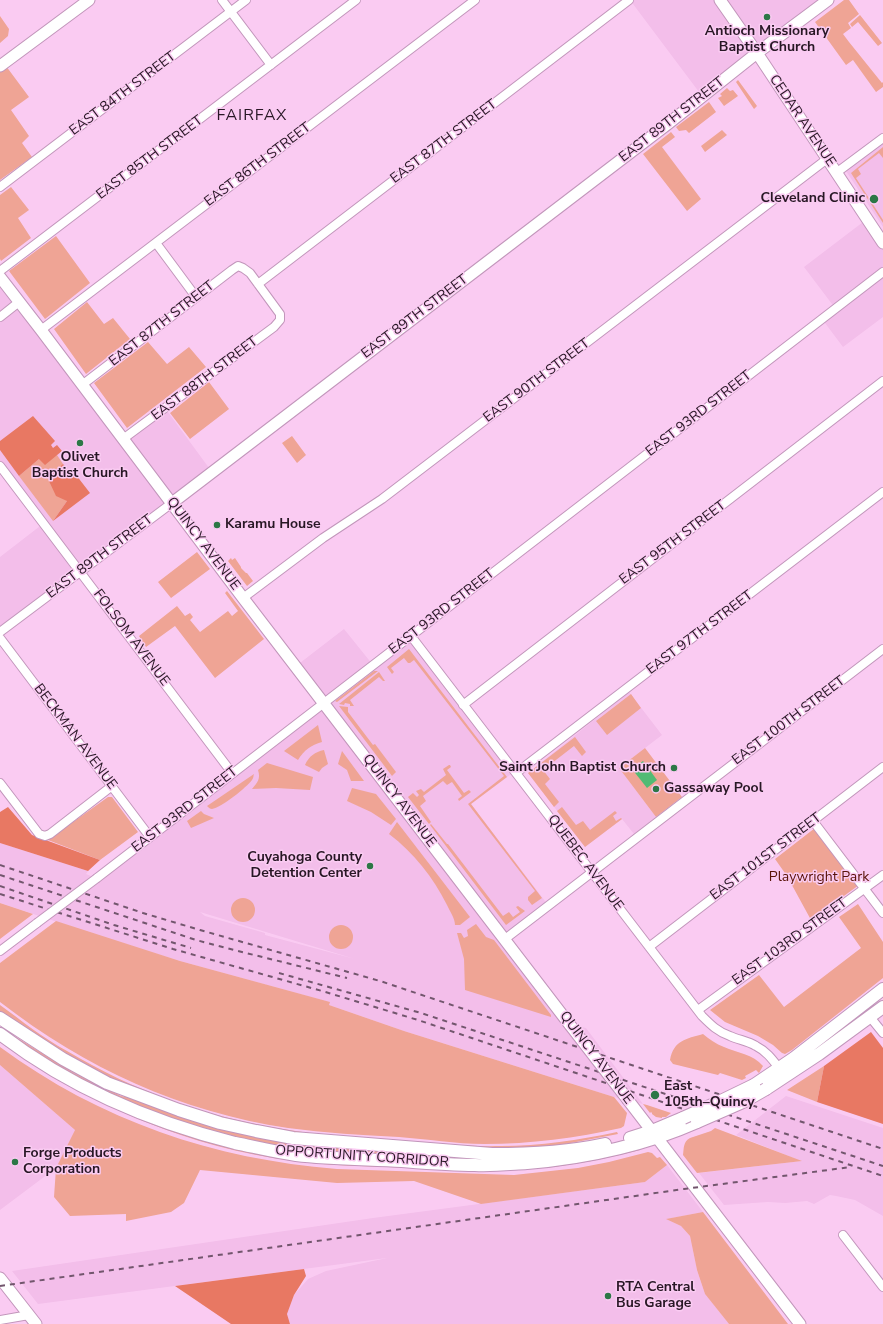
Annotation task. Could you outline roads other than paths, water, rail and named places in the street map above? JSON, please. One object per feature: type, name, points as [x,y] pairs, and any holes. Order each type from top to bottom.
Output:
[{"type":"main road","points":[[760,1087],[779,1068],[883,989]]},
{"type":"main road","points":[[760,1087],[819,1054],[883,1007]]},
{"type":"main road","name":"OPPORTUNITY CORRIDOR","points":[[0,1018],[72,1064],[123,1090],[220,1123],[293,1138],[465,1153],[522,1154],[550,1152],[655,1135],[683,1118],[721,1101],[760,1087]]},
{"type":"main road","name":"OPPORTUNITY CORRIDOR","points":[[0,1034],[64,1076],[104,1098],[134,1111],[172,1125],[209,1136],[252,1147],[295,1155],[477,1166],[584,1156],[697,1122],[744,1101],[760,1087]]},
{"type":"street","points":[[0,66],[89,0]]},
{"type":"street","points":[[222,0],[271,65]]},
{"type":"street","name":"EAST 84TH STREET","points":[[0,187],[246,0]]},
{"type":"street","name":"EAST 85TH STREET","points":[[0,271],[356,0]]},
{"type":"street","name":"EAST 86TH STREET","points":[[41,330],[475,0]]},
{"type":"street","name":"EAST 87TH STREET","points":[[82,385],[238,266],[250,273],[258,284],[630,0]]},
{"type":"street","name":"CEDAR AVENUE","points":[[720,0],[757,53],[883,243]]},
{"type":"street","name":"EAST 89TH STREET","points":[[0,632],[172,503],[828,0]]},
{"type":"street","points":[[836,173],[883,138]]},
{"type":"street","name":"EAST 90TH STREET","points":[[243,598],[323,538],[389,494],[827,159]]},
{"type":"street","points":[[156,243],[196,297]]},
{"type":"street","name":"EAST 93RD STREET","points":[[0,951],[97,878],[883,272]]},
{"type":"street","name":"QUINCY AVENUE","points":[[0,277],[243,598],[800,1324]]},
{"type":"street","name":"EAST 88TH STREET","points":[[123,439],[280,320],[280,314],[258,284]]},
{"type":"street","points":[[0,317],[19,302]]},
{"type":"street","name":"EAST 95TH STREET","points":[[463,705],[883,381]]},
{"type":"street","name":"FOLSOM AVENUE","points":[[0,466],[232,773]]},
{"type":"street","name":"EAST 97TH STREET","points":[[516,773],[883,492]]},
{"type":"street","name":"QUEBEC AVENUE","points":[[411,636],[710,1025],[725,1035],[756,1046],[770,1057],[779,1068]]},
{"type":"street","name":"BECKMAN AVENUE","points":[[0,638],[150,837]]},
{"type":"street","name":"EAST 100TH STREET","points":[[505,939],[883,649]]},
{"type":"street","name":"EAST 101ST STREET","points":[[649,947],[883,767]]},
{"type":"street","points":[[0,783],[39,834],[44,836],[50,834],[112,786]]},
{"type":"street","points":[[813,821],[883,913]]},
{"type":"street","name":"EAST 103RD STREET","points":[[698,1010],[883,875]]},
{"type":"street","points":[[870,1017],[883,1033]]},
{"type":"street","points":[[843,1234],[883,1287]]},
{"type":"street","points":[[0,1278],[32,1320]]},
{"type":"street","points":[[0,1320],[32,1320]]},
{"type":"railway","points":[[0,865],[143,913],[380,981],[883,1149]]},
{"type":"railway","points":[[0,875],[196,940],[347,978]]},
{"type":"railway","points":[[0,886],[114,925],[191,948]]},
{"type":"railway","points":[[0,894],[173,949],[418,1020],[883,1176]]},
{"type":"railway","points":[[279,973],[421,1013],[883,1166]]},
{"type":"railway","points":[[0,1286],[684,1189],[851,1167]]},
{"type":"place","name":"Antioch Missionary Baptist Church","points":[[767,17]]},
{"type":"place","name":"Cleveland Clinic","points":[[874,199]]},
{"type":"place","name":"Olivet Baptist Church","points":[[80,443]]},
{"type":"place","name":"Karamu House","points":[[217,525]]},
{"type":"place","name":"Saint John Baptist Church","points":[[674,768]]},
{"type":"place","name":"Gassaway Pool","points":[[656,789]]},
{"type":"place","name":"Cuyahoga County Detention Center","points":[[370,866]]},
{"type":"place","name":"East 105th–Quincy","points":[[655,1095]]},
{"type":"place","name":"Forge Products Corporation","points":[[15,1162]]},
{"type":"place","name":"RTA Central Bus Garage","points":[[608,1296]]},
{"type":"district","name":"FAIRFAX","points":[[252,116]]},
{"type":"park label","name":"Playwright Park","points":[[819,878]]}]
